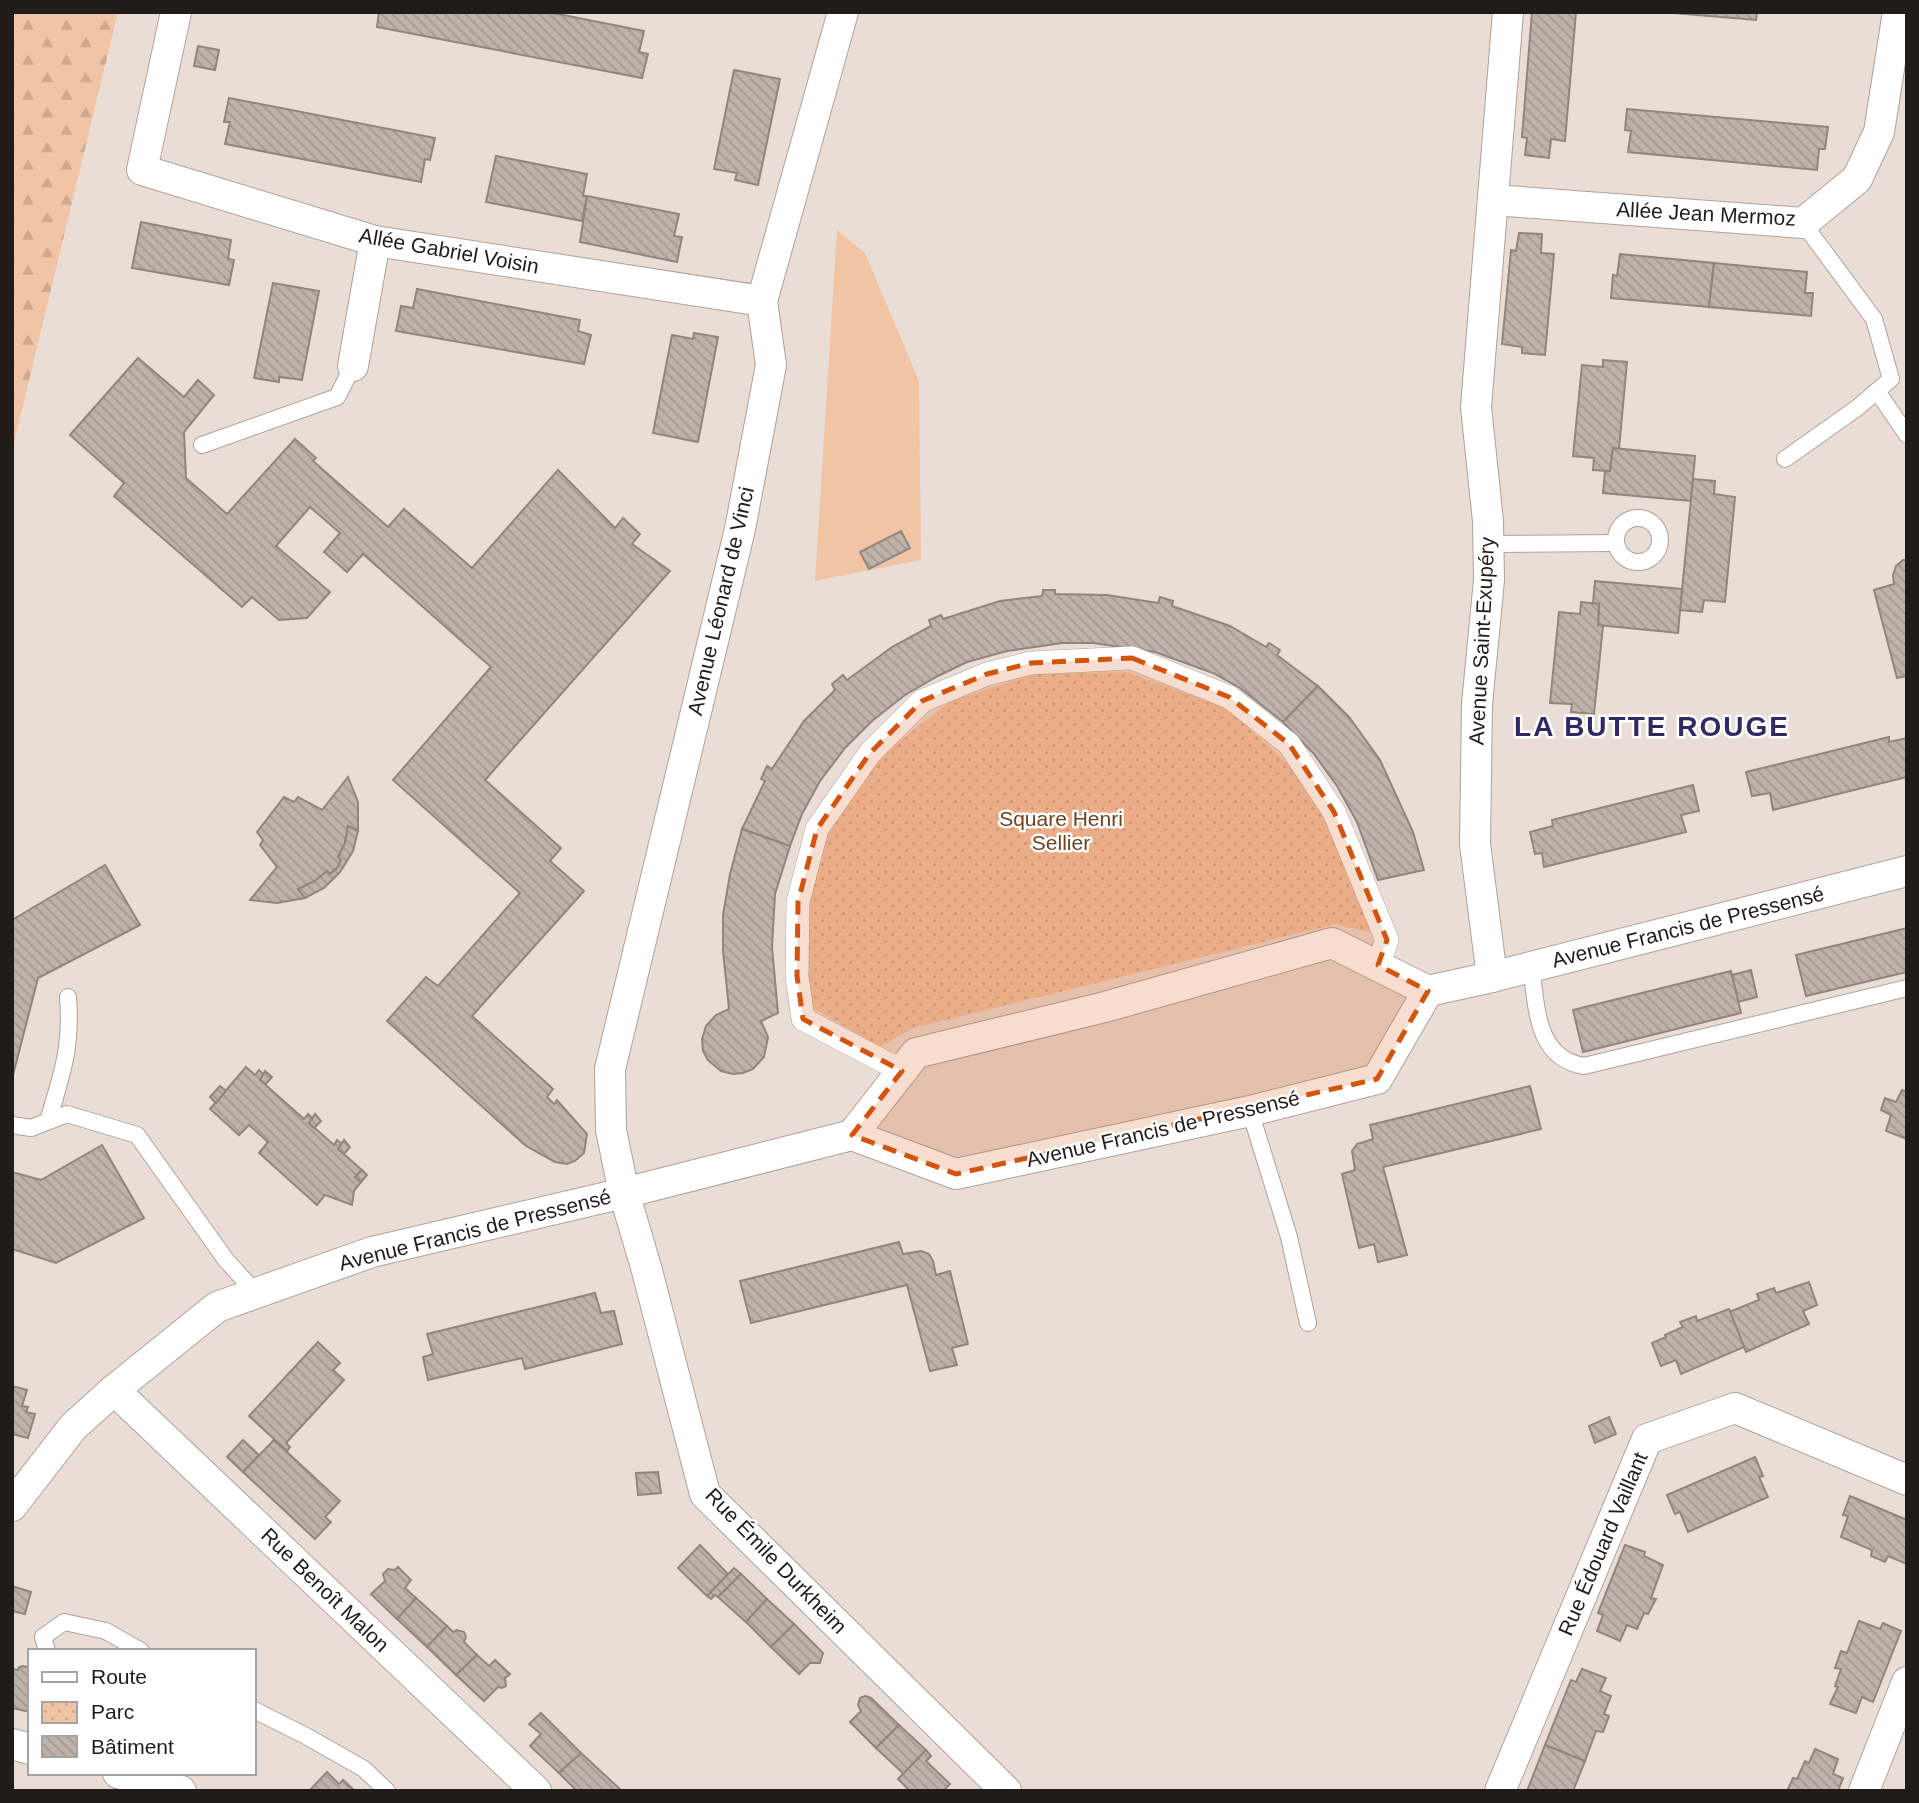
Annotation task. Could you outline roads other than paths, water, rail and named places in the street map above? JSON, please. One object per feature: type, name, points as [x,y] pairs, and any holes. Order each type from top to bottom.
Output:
[{"type":"street","name":"Allée Gabriel Voisin","points":[[176,12],[142,170],[375,241],[762,301]]},
{"type":"street","name":"Avenue Léonard de Vinci","points":[[624,1193],[611,1130],[610,1069],[740,529],[771,365],[762,301],[843,12]]},
{"type":"street","name":"Avenue Saint-Exupéry","points":[[1492,977],[1475,844],[1477,704],[1489,580],[1489,544],[1476,407],[1508,12]]},
{"type":"street","name":"Allée Jean Mermoz","points":[[1494,200],[1803,223],[1857,179],[1879,132],[1898,12]]},
{"type":"street","points":[[353,366],[375,241]]},
{"type":"street","points":[[902,1071],[803,1019],[797,976],[798,902],[817,829],[870,752],[922,701],[987,674],[1031,663],[1132,658],[1229,697],[1289,744],[1334,812],[1387,940],[1378,965]]},
{"type":"street","name":"Avenue Francis de Pressensé","points":[[12,1506],[73,1427],[114,1390],[217,1307],[372,1252],[624,1193],[852,1135],[956,1174],[1250,1111],[1377,1079],[1428,991],[1907,871]]},
{"type":"street","points":[[852,1135],[916,1053],[1105,1007],[1332,943],[1428,991]]},
{"type":"street","name":"Rue Émile Durkheim","points":[[624,1193],[705,1494],[1006,1791]]},
{"type":"street","name":"Rue Benoît Malon","points":[[114,1390],[536,1791]]},
{"type":"street","name":"Rue Édouard Vaillant","points":[[1500,1791],[1647,1439],[1735,1408],[1907,1480]]},
{"type":"street","points":[[1864,1791],[1907,1682]]},
{"type":"street","points":[[125,1775],[181,1791]]},
{"type":"lane","points":[[1785,459],[1857,408],[1891,379],[1874,319],[1803,223]]},
{"type":"lane","points":[[202,445],[337,397],[353,366]]},
{"type":"lane","points":[[1877,391],[1907,435]]},
{"type":"lane","points":[[1489,544],[1615,543]]},
{"type":"lane","points":[[1531,967],[1542,1033],[1552,1050],[1562,1059],[1584,1066],[1907,988]]},
{"type":"lane","points":[[48,1121],[67,1057],[70,1024],[68,997]]},
{"type":"lane","points":[[1250,1111],[1289,1237],[1308,1323]]},
{"type":"lane","points":[[12,1125],[31,1128],[67,1114],[137,1135],[226,1260],[256,1293]]},
{"type":"lane","points":[[46,1649],[43,1637],[64,1622],[106,1631],[138,1649]]},
{"type":"lane","points":[[256,1711],[306,1735],[364,1769],[387,1791]]},
{"type":"district","name":"LA BUTTE ROUGE","points":[[1652,726]]},
{"type":"park label","name":"Square Henri Sellier","points":[[1061,831]]}]
